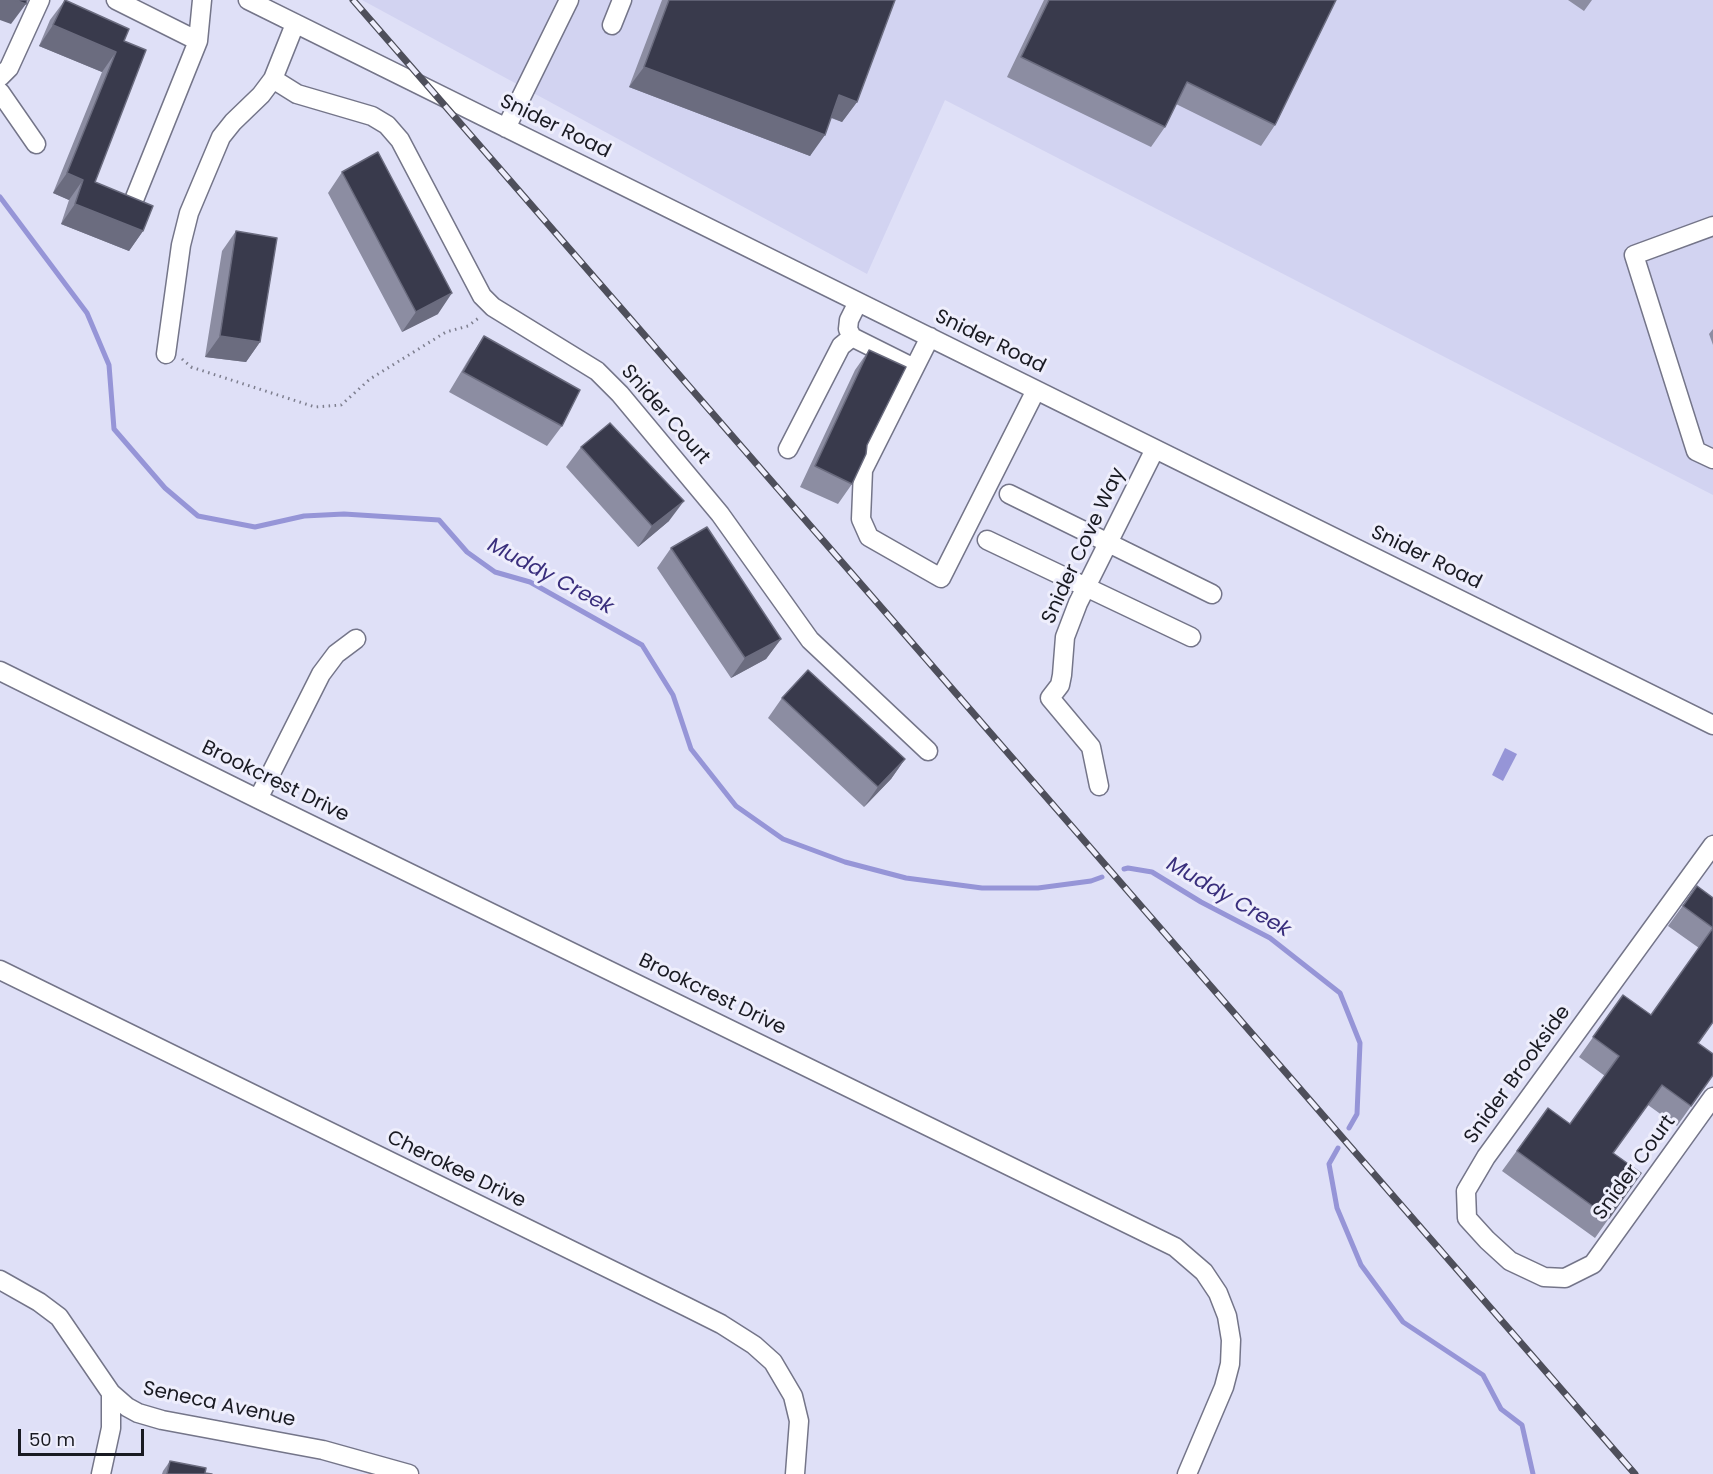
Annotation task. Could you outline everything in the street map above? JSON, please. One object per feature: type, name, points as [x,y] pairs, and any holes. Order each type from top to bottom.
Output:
[{"type":"street","points":[[0,77],[9,68],[40,0]]},
{"type":"street","points":[[116,0],[198,41]]},
{"type":"street","points":[[134,200],[198,41],[202,0]]},
{"type":"street","name":"Snider Road","points":[[248,0],[1713,725]]},
{"type":"street","points":[[506,128],[569,0]]},
{"type":"street","points":[[612,25],[622,0]]},
{"type":"street","points":[[166,354],[181,245],[189,213],[221,137],[273,79],[295,24]]},
{"type":"street","name":"Snider Court","points":[[273,79],[297,94],[372,116],[387,125],[400,140],[482,296],[493,307],[597,371],[620,394],[720,514],[810,640],[928,751]]},
{"type":"street","points":[[0,92],[36,144]]},
{"type":"street","points":[[1713,226],[1634,255],[1696,451],[1713,459]]},
{"type":"street","points":[[858,302],[849,320],[848,329],[852,337],[914,368]]},
{"type":"street","points":[[788,449],[840,346],[852,337]]},
{"type":"street","points":[[930,337],[862,470],[861,519],[869,537],[941,578],[1036,390]]},
{"type":"street","name":"Snider Cove Way","points":[[1098,786],[1091,747],[1050,698],[1060,685],[1065,637],[1085,588],[1155,448]]},
{"type":"street","points":[[1009,494],[1212,594]]},
{"type":"street","points":[[987,540],[1191,638]]},
{"type":"street","points":[[258,799],[321,674],[336,654],[356,639]]},
{"type":"street","name":"Brookcrest Drive","points":[[0,671],[1054,1186],[1186,1254],[1204,1272],[1218,1293],[1227,1316],[1231,1340],[1230,1364],[1224,1387],[1187,1474]]},
{"type":"street","name":"Snider Brookside","points":[[1593,1264],[1565,1278],[1544,1277],[1510,1261],[1467,1218],[1466,1191],[1486,1157],[1713,845]]},
{"type":"street","points":[[1683,886],[1703,897]]},
{"type":"street","name":"Cherokee Drive","points":[[0,970],[721,1324],[754,1345],[773,1362],[787,1384],[795,1402],[799,1421],[800,1472]]},
{"type":"street","name":"Snider Court","points":[[1593,1264],[1713,1097]]},
{"type":"street","name":"Seneca Avenue","points":[[0,1280],[39,1302],[59,1317],[111,1393],[138,1413],[162,1420],[323,1450],[409,1474]]},
{"type":"street","points":[[101,1474],[111,1428],[111,1393]]},
{"type":"path","points":[[166,354],[183,359],[191,367],[315,407],[341,405],[370,379],[446,332],[468,326],[493,307]]},
{"type":"shaded area","points":[[362,0],[1713,0],[1713,495],[945,100],[867,274]]},
{"type":"water","points":[[1505,748],[1517,754],[1503,781],[1492,775]]},
{"type":"building","points":[[15,0],[27,0],[26,4]]},
{"type":"building","points":[[65,0],[129,29],[124,41],[146,50],[95,182],[153,206],[143,231],[75,204],[83,180],[67,173],[116,52],[53,25]]},
{"type":"building","points":[[669,0],[895,0],[857,102],[839,95],[825,135],[644,67]]},
{"type":"building","points":[[1049,0],[1336,0],[1275,125],[1187,82],[1165,127],[1021,57]]},
{"type":"building","points":[[378,152],[452,293],[416,312],[342,172]]},
{"type":"building","points":[[236,231],[277,238],[260,342],[220,336]]},
{"type":"building","points":[[484,336],[580,390],[562,426],[463,372]]},
{"type":"building","points":[[869,350],[906,367],[867,445],[866,454],[852,484],[815,466]]},
{"type":"building","points":[[610,423],[684,501],[652,526],[581,447]]},
{"type":"building","points":[[707,527],[781,639],[745,658],[671,548]]},
{"type":"building","points":[[808,670],[905,759],[878,787],[782,698]]},
{"type":"building","points":[[1697,886],[1713,898],[1713,928],[1683,906]]},
{"type":"building","points":[[1713,928],[1713,1022],[1698,1043],[1713,1054],[1713,1075],[1691,1106],[1662,1085],[1613,1153],[1641,1173],[1609,1218],[1517,1151],[1548,1108],[1570,1124],[1619,1056],[1593,1037],[1623,995],[1651,1015]]},
{"type":"building","points":[[170,1461],[206,1468],[205,1473],[212,1474],[167,1474]]},
{"type":"waterway","name":"Muddy Creek","points":[[0,197],[87,313],[109,365],[114,429],[165,488],[198,516],[255,527],[304,516],[344,514],[439,520],[467,552],[495,572],[530,582],[642,645],[673,695],[691,749],[736,806],[783,839],[845,862],[906,878],[982,888],[1038,888],[1091,881],[1102,877]]},
{"type":"waterway","name":"Muddy Creek","points":[[1124,869],[1152,872],[1201,902],[1270,938],[1340,993],[1360,1043],[1357,1114],[1349,1128]]},
{"type":"waterway","name":"Muddy Creek","points":[[1338,1148],[1329,1164],[1337,1208],[1361,1265],[1403,1322],[1483,1375],[1501,1409],[1522,1425],[1533,1474]]},
{"type":"railway","points":[[353,0],[1635,1474]]}]
